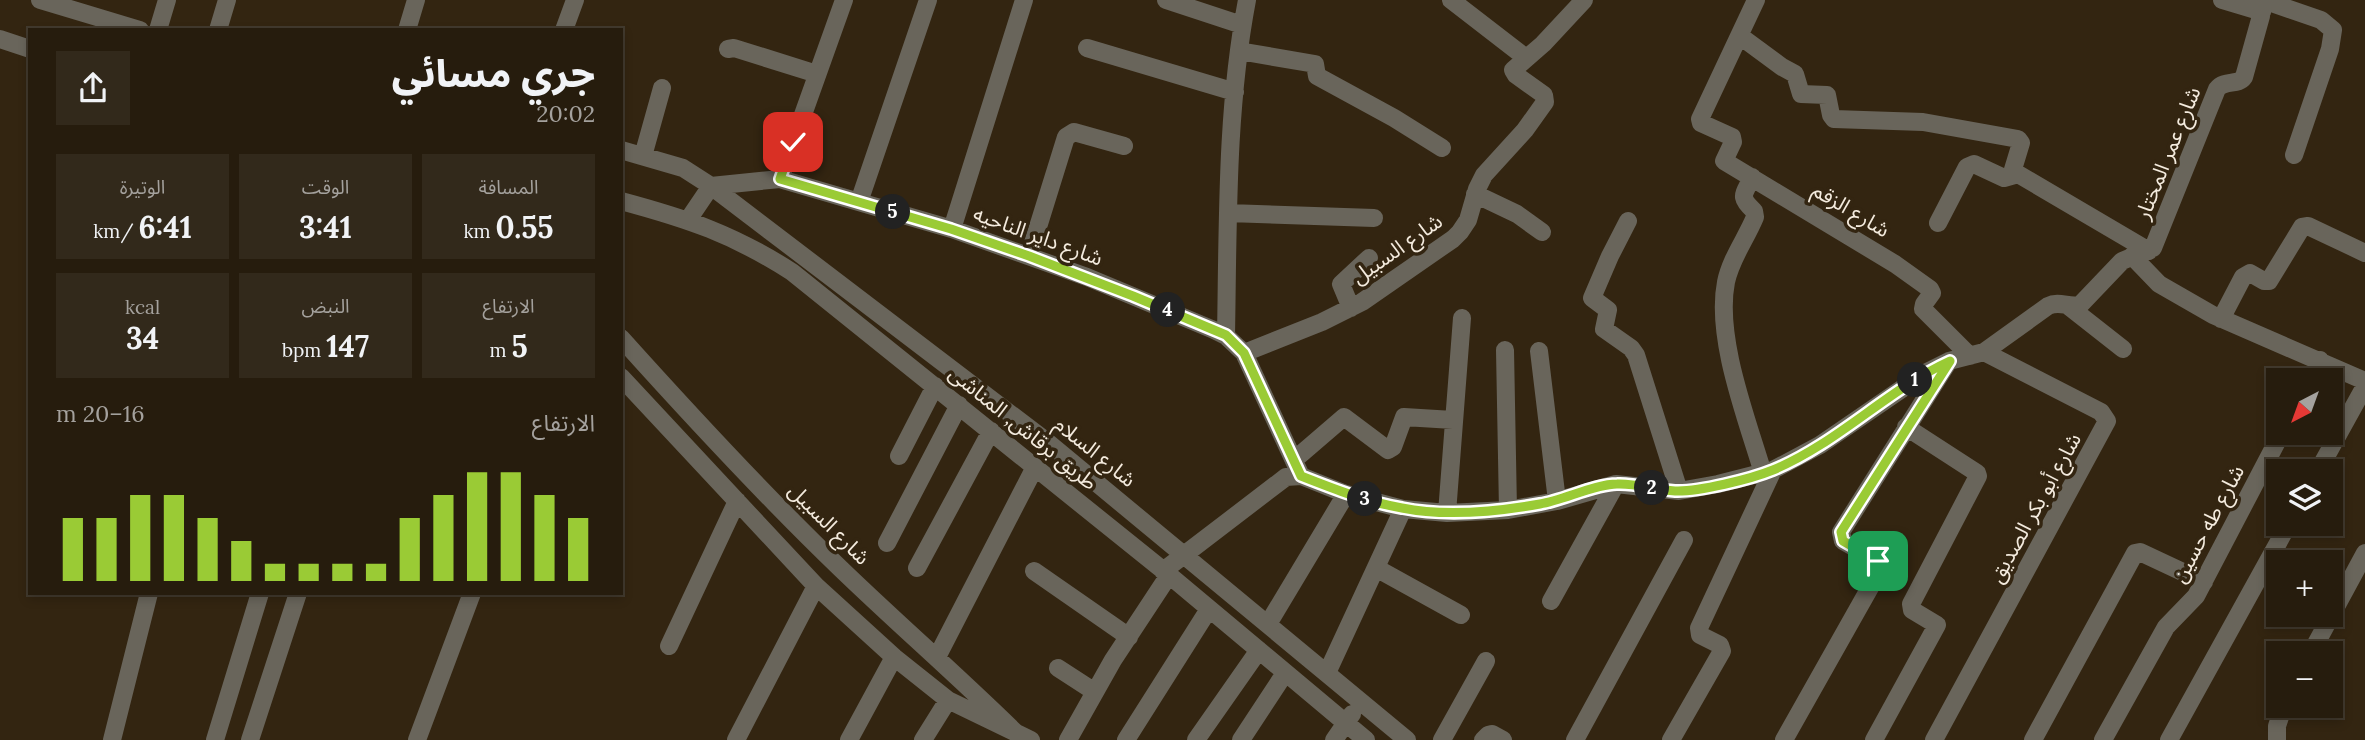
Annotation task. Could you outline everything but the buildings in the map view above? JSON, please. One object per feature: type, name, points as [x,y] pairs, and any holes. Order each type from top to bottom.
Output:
[{"type":"street","points":[[43,0],[134,28]]},
{"type":"street","points":[[159,28],[167,0]]},
{"type":"street","points":[[219,28],[227,0]]},
{"type":"street","points":[[408,28],[416,0]]},
{"type":"street","points":[[565,28],[575,0]]},
{"type":"street","points":[[859,202],[929,0]]},
{"type":"street","points":[[951,229],[1024,0]]},
{"type":"street","points":[[1166,0],[1242,25]]},
{"type":"street","points":[[1226,335],[1228,172],[1242,25],[1247,0]]},
{"type":"street","points":[[1451,0],[1526,58],[1543,44],[1584,0]]},
{"type":"street","points":[[1756,0],[1740,36],[1782,68],[1795,74],[1798,91],[1827,95],[1830,116],[1833,119],[1933,123],[2018,139],[2021,144],[2011,176]]},
{"type":"street","points":[[2222,0],[2262,4],[2322,20],[2333,30],[2330,48],[2294,155]]},
{"type":"street","points":[[780,179],[839,1]]},
{"type":"street","name":"شارع عمر المختار","points":[[1297,468],[1346,494],[1403,509],[1447,513],[1508,510],[1557,501],[1605,485],[1679,491],[1768,472],[1820,446],[1915,380],[1950,361],[1978,354],[2048,306],[2057,303],[2074,306],[2084,302],[2117,266],[2141,253],[2157,240],[2217,89],[2225,82],[2239,82],[2244,77],[2262,4]]},
{"type":"street","name":"شارع الزقم","points":[[1740,36],[1701,118],[1702,122],[1732,137],[1733,142],[1724,160],[1895,264],[1930,289],[1931,295],[1923,309],[1978,354]]},
{"type":"street","points":[[0,39],[28,48]]},
{"type":"street","points":[[728,49],[734,48],[817,74]]},
{"type":"street","points":[[1087,48],[1235,92]]},
{"type":"street","points":[[1240,51],[1315,64],[1317,76],[1442,148]]},
{"type":"street","name":"شارع السبيل","points":[[1244,353],[1351,308],[1383,289],[1461,232],[1471,214],[1475,194],[1488,171],[1516,142],[1545,104],[1546,98],[1542,94],[1513,72],[1526,58]]},
{"type":"street","points":[[643,156],[662,88]]},
{"type":"street","points":[[1029,256],[1066,136],[1074,132],[1124,146]]},
{"type":"street","points":[[623,151],[682,168],[711,186],[688,219]]},
{"type":"street","points":[[1938,223],[1969,165],[1974,164],[2004,178],[2018,174],[2141,253],[2159,284],[2221,319],[2320,360],[2365,383],[2324,459]]},
{"type":"street","points":[[1671,740],[1722,651],[1720,645],[1700,635],[1698,630],[1768,472],[1736,384],[1727,342],[1724,309],[1729,272],[1755,215],[1744,200],[1752,177]]},
{"type":"street","name":"شارع داير الناحيه","points":[[711,186],[780,179],[951,229],[1029,256],[1110,286],[1226,335],[1244,353],[1297,468]]},
{"type":"street","name":"شارع السلام","points":[[711,186],[1046,441],[1407,740]]},
{"type":"street","points":[[1475,194],[1521,217],[1542,232]]},
{"type":"street","name":"طريق برقاش, المناشى","points":[[623,202],[688,219],[724,233],[792,272],[1209,608],[1366,740]]},
{"type":"street","points":[[1228,213],[1374,218]]},
{"type":"street","points":[[1628,221],[1592,294],[1592,300],[1608,310],[1604,329],[1631,348],[1636,355],[1679,491]]},
{"type":"street","points":[[2221,319],[2243,277],[2250,273],[2269,281],[2302,227],[2308,226],[2365,253]]},
{"type":"street","points":[[1351,308],[1340,284],[1369,258]]},
{"type":"street","points":[[2067,304],[2123,349]]},
{"type":"street","points":[[1447,513],[1452,420],[1462,318]]},
{"type":"street","name":"شارع السبيل","points":[[623,340],[683,408],[784,513],[1023,736]]},
{"type":"street","points":[[1505,350],[1508,510]]},
{"type":"street","points":[[1539,351],[1557,501]]},
{"type":"street","name":"شارع أبو بكر الصديق","points":[[1934,740],[2106,421],[2101,412],[1978,354]]},
{"type":"street","points":[[2316,368],[2320,360]]},
{"type":"street","points":[[1784,740],[1881,568],[1878,561],[1843,541],[1841,534],[1950,361]]},
{"type":"street","name":"شارع السبيل","points":[[623,379],[816,586],[894,657],[948,701],[1023,736]]},
{"type":"street","points":[[899,456],[935,386]]},
{"type":"street","points":[[887,542],[959,405]]},
{"type":"street","points":[[1068,740],[1166,573],[1184,554],[1297,468],[1344,417],[1388,450],[1393,447],[1405,416],[1452,420]]},
{"type":"street","points":[[1874,740],[1937,625],[1912,610],[1910,604],[1978,476],[1906,427]]},
{"type":"street","points":[[918,568],[991,431]]},
{"type":"street","name":"شارع طه حسين","points":[[2103,740],[2166,628],[2191,603],[2204,582],[2275,445]]},
{"type":"street","points":[[937,657],[1035,467]]},
{"type":"street","points":[[1552,601],[1616,484]]},
{"type":"street","points":[[1268,624],[1346,494]]},
{"type":"street","points":[[670,646],[737,501]]},
{"type":"street","points":[[1327,673],[1403,509]]},
{"type":"street","points":[[2169,740],[2282,536]]},
{"type":"street","points":[[1575,740],[1684,540]]},
{"type":"street","points":[[2033,740],[2135,553],[2140,552],[2204,582]]},
{"type":"street","points":[[2317,641],[2365,553]]},
{"type":"street","points":[[1376,568],[1461,615]]},
{"type":"street","points":[[1034,571],[1129,637]]},
{"type":"street","points":[[736,740],[816,586]]},
{"type":"street","points":[[112,740],[148,595]]},
{"type":"street","points":[[215,740],[259,595]]},
{"type":"street","points":[[250,740],[297,595]]},
{"type":"street","points":[[417,740],[471,595]]},
{"type":"street","points":[[1126,740],[1209,608]]},
{"type":"street","points":[[1196,740],[1259,650]]},
{"type":"street","points":[[849,740],[894,657]]},
{"type":"street","points":[[1442,740],[1486,661]]},
{"type":"street","points":[[1058,668],[1095,692]]},
{"type":"street","points":[[1241,740],[1285,673]]},
{"type":"street","points":[[923,740],[948,701]]},
{"type":"street","points":[[1334,740],[1360,701]]},
{"type":"street","points":[[2277,740],[2280,718]]},
{"type":"street","points":[[1483,740],[1492,734],[1503,740]]},
{"type":"route","points":[[793,142],[780,179],[951,229],[1029,256],[1226,335],[1244,353],[1301,476],[1346,494],[1403,509],[1447,513],[1508,510],[1557,501],[1605,485],[1625,484],[1679,491],[1763,473],[1820,446],[1915,380],[1950,361],[1841,532],[1843,541],[1878,561]]}]
